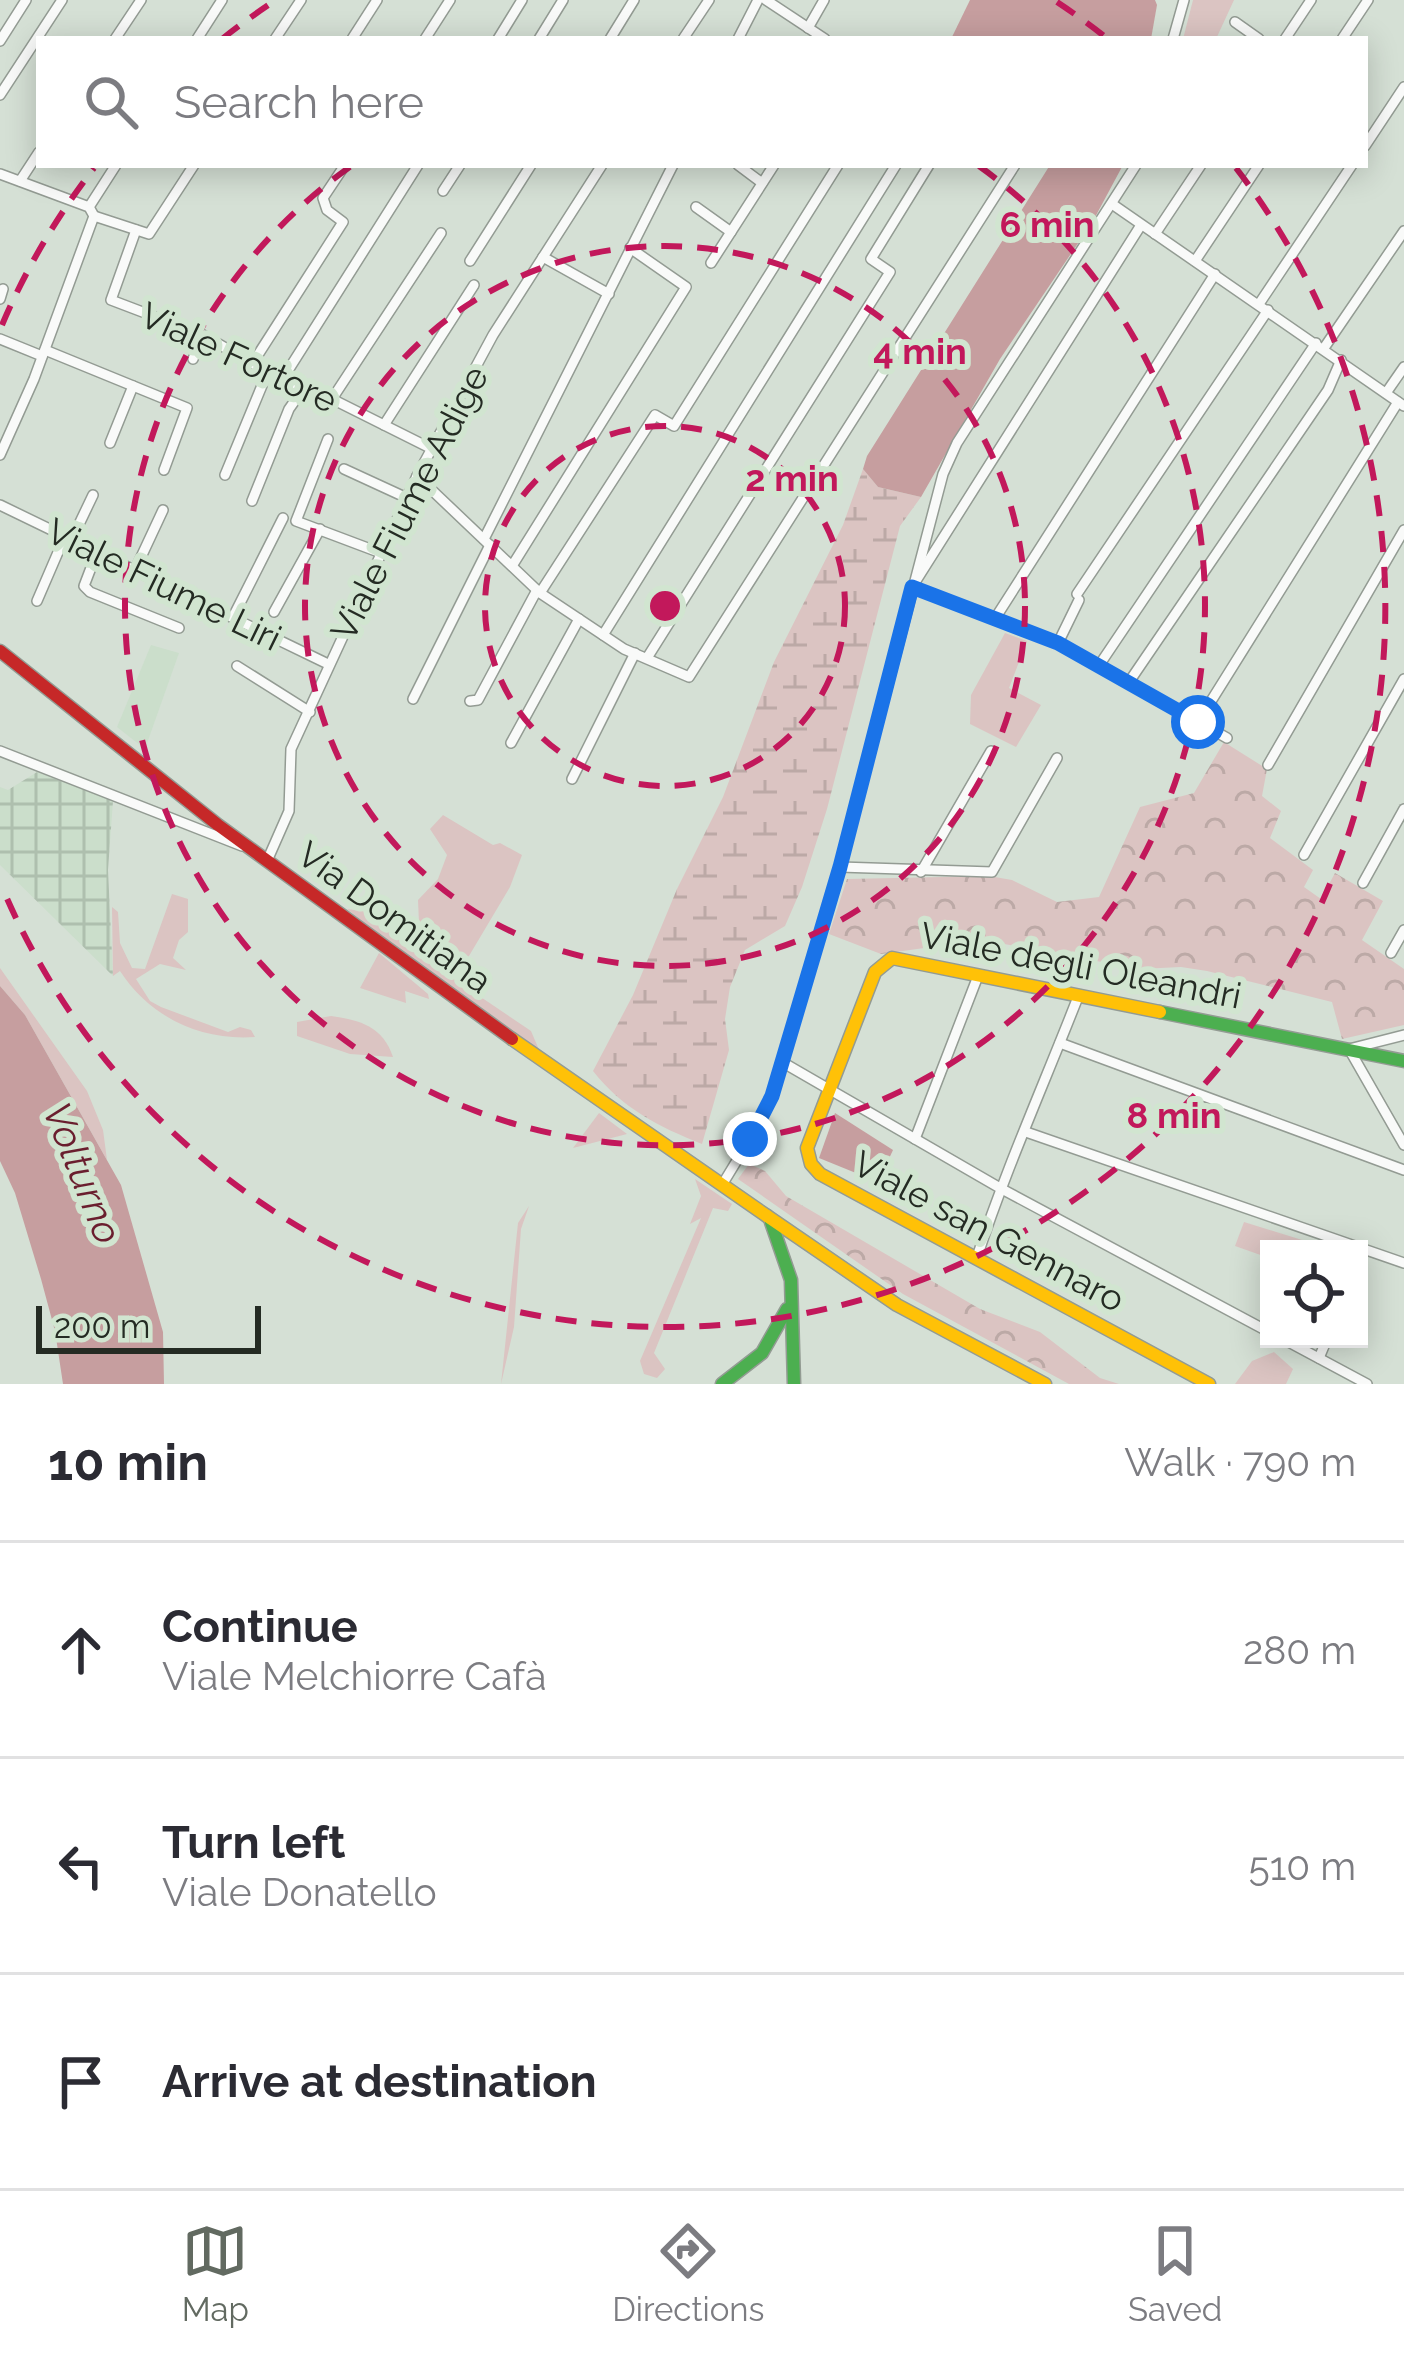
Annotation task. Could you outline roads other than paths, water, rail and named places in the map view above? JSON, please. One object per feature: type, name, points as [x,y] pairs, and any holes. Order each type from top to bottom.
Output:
[{"type":"main road","name":"Via Domitiana","points":[[0,651],[267,861],[508,1037],[897,1305],[1045,1384]]},
{"type":"main road","name":"Viale degli Oleandri","points":[[832,1091],[875,972],[892,958],[1404,1061]]},
{"type":"main road","name":"Viale san Gennaro","points":[[832,1091],[807,1148],[820,1174],[1209,1384]]},
{"type":"main road","points":[[767,1216],[784,1243],[792,1297],[794,1384]]},
{"type":"main road","points":[[722,1384],[750,1368],[770,1346],[792,1297]]},
{"type":"street","points":[[0,41],[26,0]]},
{"type":"street","points":[[39,36],[62,0]]},
{"type":"street","points":[[117,36],[140,0]]},
{"type":"street","points":[[199,36],[222,0]]},
{"type":"street","points":[[277,36],[301,0]]},
{"type":"street","points":[[354,36],[377,0]]},
{"type":"street","points":[[427,36],[450,0]]},
{"type":"street","points":[[500,36],[522,0]]},
{"type":"street","points":[[541,36],[563,0]]},
{"type":"street","points":[[612,36],[634,0]]},
{"type":"street","points":[[685,36],[709,0]]},
{"type":"street","points":[[740,36],[762,0],[820,36]]},
{"type":"street","points":[[808,28],[824,0]]},
{"type":"street","points":[[1175,36],[1184,0]]},
{"type":"street","points":[[1287,36],[1310,0]]},
{"type":"street","points":[[1344,36],[1367,0]]},
{"type":"street","points":[[1235,22],[1255,36]]},
{"type":"street","points":[[0,95],[36,40]]},
{"type":"street","points":[[1368,142],[1404,88]]},
{"type":"street","points":[[20,181],[36,157]]},
{"type":"street","points":[[0,455],[43,353],[91,212],[114,168]]},
{"type":"street","points":[[0,174],[149,234],[192,168]]},
{"type":"street","points":[[254,362],[343,222],[327,209],[323,198],[342,168]]},
{"type":"street","points":[[283,380],[416,168]]},
{"type":"street","points":[[443,191],[458,168]]},
{"type":"street","points":[[470,261],[529,168]]},
{"type":"street","name":"Viale Fiume Adige","points":[[267,861],[289,812],[291,748],[406,498],[493,335],[600,168]]},
{"type":"street","points":[[413,699],[671,168]]},
{"type":"street","points":[[742,168],[762,182]]},
{"type":"street","points":[[711,263],[771,168]]},
{"type":"street","points":[[470,701],[478,700],[539,591],[656,415],[674,426],[836,168]]},
{"type":"street","points":[[603,634],[894,168]]},
{"type":"street","points":[[647,658],[890,272],[871,259],[927,168]]},
{"type":"street","points":[[417,476],[539,591],[635,653],[689,677],[1013,168]]},
{"type":"street","points":[[722,1185],[765,1110],[782,1062],[840,867],[943,474],[957,443],[1134,168]]},
{"type":"street","points":[[1155,234],[1199,168]]},
{"type":"street","points":[[1195,261],[1256,168]]},
{"type":"street","points":[[1058,643],[1078,597],[1350,168]]},
{"type":"street","points":[[1112,204],[1401,404],[1198,722]]},
{"type":"street","points":[[696,207],[731,232]]},
{"type":"street","points":[[912,587],[1142,225]]},
{"type":"street","name":"Viale Fortore","points":[[136,230],[111,300],[203,335],[301,392],[332,399],[432,449]]},
{"type":"street","points":[[1100,664],[1404,230]]},
{"type":"street","points":[[332,399],[441,233]]},
{"type":"street","points":[[512,566],[686,286],[630,248]]},
{"type":"street","points":[[543,257],[609,294]]},
{"type":"street","points":[[996,617],[1215,274]]},
{"type":"street","points":[[384,425],[473,285]]},
{"type":"street","points":[[194,359],[203,335]]},
{"type":"street","points":[[0,339],[187,408],[164,470]]},
{"type":"street","points":[[1129,682],[1328,390],[1341,360]]},
{"type":"street","points":[[1386,393],[1404,367]]},
{"type":"street","points":[[225,475],[268,370]]},
{"type":"street","points":[[110,443],[133,386]]},
{"type":"street","points":[[252,501],[289,409],[301,392]]},
{"type":"street","points":[[328,439],[296,520],[381,553]]},
{"type":"street","points":[[344,469],[406,498]]},
{"type":"street","points":[[37,601],[92,495]]},
{"type":"street","name":"Viale Fiume Liri","points":[[0,505],[328,664]]},
{"type":"street","points":[[135,570],[163,510]]},
{"type":"street","points":[[233,617],[283,518]]},
{"type":"street","points":[[274,612],[320,529]]},
{"type":"street","points":[[1268,765],[1404,530]]},
{"type":"street","points":[[98,552],[84,586],[89,592],[179,628]]},
{"type":"street","points":[[912,587],[1058,643],[1227,738]]},
{"type":"street","points":[[511,743],[580,619]]},
{"type":"street","points":[[572,779],[635,653]]},
{"type":"street","points":[[237,666],[310,712]]},
{"type":"street","points":[[1304,855],[1404,679]]},
{"type":"street","points":[[0,751],[253,850]]},
{"type":"street","points":[[920,872],[991,751]]},
{"type":"street","points":[[840,867],[992,872],[1057,758]]},
{"type":"street","points":[[1363,883],[1404,809]]},
{"type":"street","points":[[1391,953],[1404,930]]},
{"type":"street","points":[[915,1139],[978,976]]},
{"type":"street","points":[[976,1257],[1078,998]]},
{"type":"street","points":[[1404,1035],[1349,1049],[1404,1145]]},
{"type":"street","points":[[1060,1043],[1404,1170]]},
{"type":"street","points":[[782,1062],[1000,1188],[1260,1327]]},
{"type":"street","points":[[1026,1132],[1338,1240]]},
{"type":"street","points":[[1368,1250],[1404,1263]]},
{"type":"street","points":[[1300,1348],[1367,1384]]},
{"type":"street","points":[[1319,1358],[1323,1348]]},
{"type":"water","points":[[970,0],[1155,0],[1157,5],[1152,36],[952,36]]},
{"type":"water","points":[[1048,168],[1121,168],[1093,221],[1000,359],[921,497],[878,487],[863,469]]},
{"type":"water","name":"Volturno","points":[[0,986],[25,1015],[121,1185],[163,1332],[164,1384],[63,1384],[41,1279],[15,1193],[0,1161]]},
{"type":"water","points":[[835,1113],[893,1150],[878,1182],[819,1158]]}]
